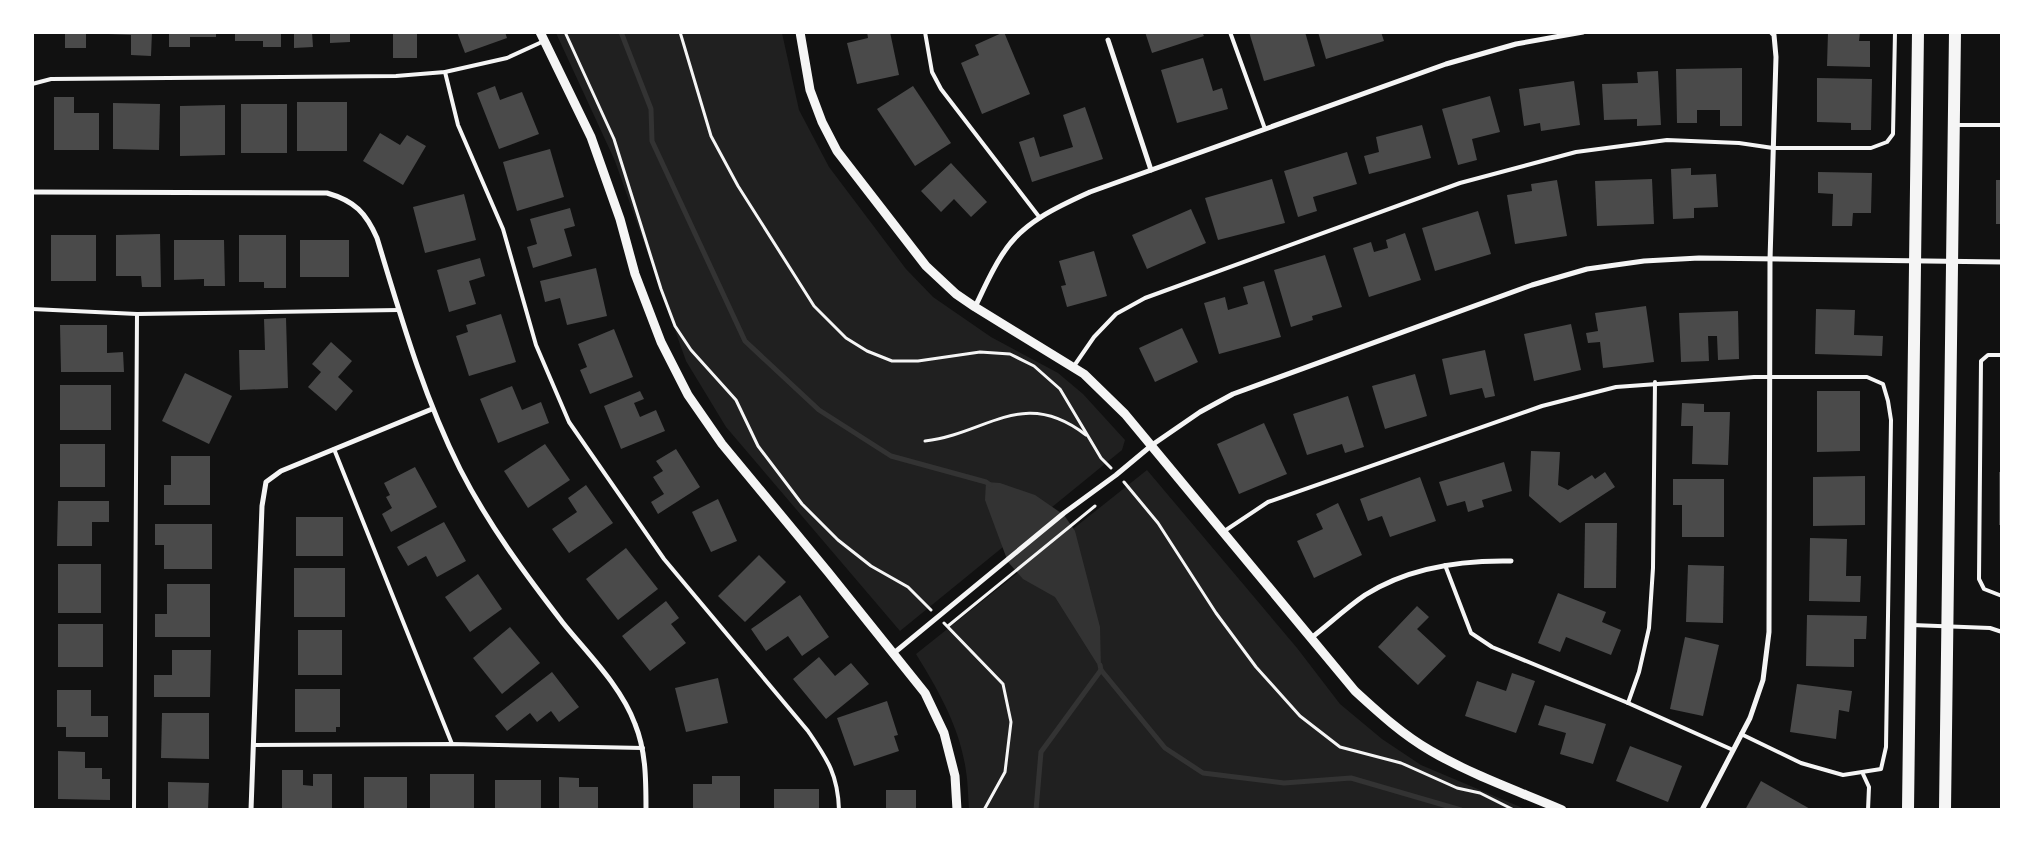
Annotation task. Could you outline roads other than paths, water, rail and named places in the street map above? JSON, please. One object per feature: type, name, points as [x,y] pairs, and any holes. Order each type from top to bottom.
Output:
[{"type":"main road","points":[[1908,810],[1918,32]]},
{"type":"main road","points":[[1945,810],[1955,32]]},
{"type":"street","points":[[800,32],[810,90],[822,122],[838,151],[926,266],[956,294],[975,307],[1074,367],[1125,414],[1355,691],[1394,726],[1431,750],[1476,773],[1562,810]]},
{"type":"street","points":[[975,307],[1004,250],[1040,218],[1090,192],[1446,64],[1516,44],[1583,32]]},
{"type":"street","points":[[1702,810],[1741,734],[1763,680],[1769,632],[1770,260],[1776,58],[1774,35],[1771,32]]},
{"type":"street","points":[[542,37],[591,137],[620,219],[635,274],[661,342],[688,395],[722,444],[925,693],[944,733],[955,776],[957,810]]},
{"type":"street","points":[[1108,40],[1151,170]]},
{"type":"street","points":[[32,192],[328,193],[339,196],[359,208],[369,219],[377,238],[432,409],[460,470],[497,534],[540,594],[620,694],[635,723],[643,748],[646,810]]},
{"type":"street","points":[[894,653],[1064,513],[1116,475],[1152,445],[1200,412],[1233,394],[1532,284],[1587,269],[1644,261],[1699,258],[2002,262]]},
{"type":"street","points":[[251,810],[262,506],[266,482],[281,470],[432,409]]},
{"type":"street","points":[[1311,638],[1365,595],[1396,580],[1445,564],[1484,560],[1511,561]]},
{"type":"lane","points":[[925,32],[932,72],[941,89],[1040,218]]},
{"type":"lane","points":[[1230,32],[1265,129]]},
{"type":"lane","points":[[1074,367],[1094,337],[1116,314],[1145,298],[1460,182],[1576,152],[1667,140],[1739,143],[1773,148],[1871,148],[1887,142],[1893,134],[1895,32]]},
{"type":"lane","points":[[32,84],[51,79],[396,76],[445,72],[507,58],[542,37]]},
{"type":"lane","points":[[445,72],[458,125],[503,229],[536,345],[569,422],[664,559],[813,738],[828,760],[839,787],[839,810]]},
{"type":"lane","points":[[1954,125],[2002,125]]},
{"type":"lane","points":[[32,310],[137,314],[399,310]]},
{"type":"lane","points":[[134,810],[137,314]]},
{"type":"lane","points":[[2002,355],[1988,355],[1981,361],[1979,579],[1984,589],[2002,596]]},
{"type":"lane","points":[[1222,533],[1268,502],[1542,406],[1616,386],[1770,376],[1867,377],[1882,384],[1888,401],[1891,420],[1886,747],[1881,769],[1863,774],[1843,775],[1801,763],[1741,734]]},
{"type":"lane","points":[[1628,703],[1639,672],[1649,628],[1653,568],[1655,382]]},
{"type":"lane","points":[[334,449],[452,744]]},
{"type":"lane","points":[[1445,564],[1470,633],[1492,647],[1628,703],[1732,750]]},
{"type":"lane","points":[[1910,625],[1990,628],[2002,632]]},
{"type":"lane","points":[[253,745],[452,744],[643,748]]},
{"type":"lane","points":[[1863,774],[1869,787],[1868,810]]},
{"type":"waterway","points":[[621,32],[651,109],[652,141],[745,341],[819,410],[891,456],[986,482],[990,485]]},
{"type":"waterway","points":[[1100,665],[1101,670],[1165,748],[1203,773],[1284,783],[1351,778],[1461,810]]},
{"type":"waterway","points":[[1036,810],[1041,752],[1101,670]]}]
